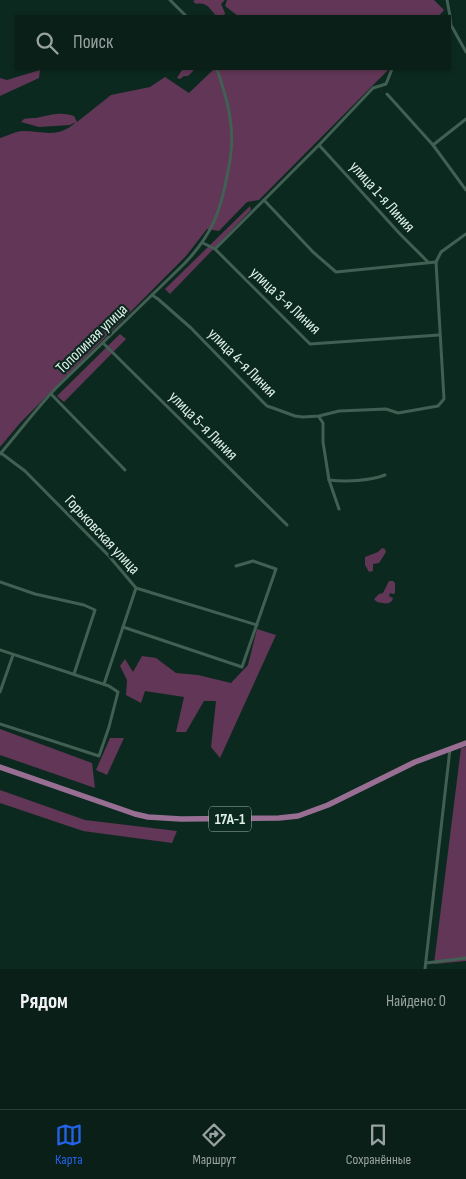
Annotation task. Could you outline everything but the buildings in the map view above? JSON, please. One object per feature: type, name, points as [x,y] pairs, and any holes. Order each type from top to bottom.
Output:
[{"type":"main road","name":"17А-1","points":[[0,767],[135,814],[181,819],[279,818],[298,816],[318,810],[415,762],[466,743]]},
{"type":"street","points":[[170,0],[185,15]]},
{"type":"street","points":[[447,0],[449,15]]},
{"type":"street","points":[[445,15],[448,12]]},
{"type":"street","points":[[451,25],[466,52]]},
{"type":"street","name":"Тополиная улица","points":[[1,454],[51,394],[188,261],[213,226],[224,194],[232,154],[230,117],[217,70]]},
{"type":"street","points":[[215,250],[373,88],[386,84],[392,70]]},
{"type":"street","points":[[387,94],[433,145],[466,190]]},
{"type":"street","points":[[433,145],[466,119]]},
{"type":"street","name":"улица 1-я Линия","points":[[319,145],[400,234],[429,262]]},
{"type":"street","points":[[264,200],[313,252],[336,272],[436,262]]},
{"type":"street","points":[[439,336],[436,262],[440,252],[466,234]]},
{"type":"street","name":"улица 3-я Линия","points":[[203,242],[215,250],[310,344],[439,336]]},
{"type":"street","name":"улица 4-я Линия","points":[[152,295],[190,328],[267,406],[296,416],[319,416],[339,411],[386,410],[398,412],[438,406],[444,399],[439,336]]},
{"type":"street","name":"улица 5-я Линия","points":[[103,343],[287,526]]},
{"type":"street","points":[[51,394],[125,470]]},
{"type":"street","points":[[319,416],[323,423],[329,480],[339,509]]},
{"type":"street","name":"Горьковская улица","points":[[1,454],[25,470],[109,556],[136,588],[257,625]]},
{"type":"street","points":[[329,480],[343,481],[385,475]]},
{"type":"street","points":[[123,628],[242,667],[276,569],[253,561],[236,566]]},
{"type":"street","points":[[0,582],[35,594],[84,605],[95,610],[74,674]]},
{"type":"street","points":[[104,684],[136,588]]},
{"type":"street","points":[[0,650],[104,684],[118,692],[109,728],[99,756],[0,724]]},
{"type":"street","points":[[0,692],[13,654]]},
{"type":"street","points":[[425,969],[450,749]]},
{"type":"street","points":[[426,963],[466,958]]},
{"type":"shaded area","points":[[225,0],[221,4],[224,15],[215,15],[207,6],[196,4],[193,1]]},
{"type":"shaded area","points":[[227,0],[434,0],[444,10],[440,15],[237,15],[225,6]]},
{"type":"shaded area","points":[[40,70],[39,78],[0,96],[0,78],[7,80]]},
{"type":"shaded area","points":[[182,70],[194,70],[188,76],[180,79],[177,78]]},
{"type":"shaded area","points":[[213,70],[388,70],[259,200],[247,202],[219,231],[207,229],[186,256],[21,422],[0,447],[0,138],[20,131],[50,133],[63,131],[76,122],[70,125],[39,127],[21,122],[24,119],[59,114],[74,116],[77,122],[111,95],[150,87],[165,77],[189,93]]},
{"type":"shaded area","points":[[250,206],[251,210],[170,294],[165,289]]},
{"type":"shaded area","points":[[120,334],[126,339],[64,402],[57,396]]},
{"type":"shaded area","points":[[382,548],[386,552],[379,563],[373,564],[373,571],[369,572],[365,565],[365,557],[378,552]]},
{"type":"shaded area","points":[[389,581],[395,583],[395,593],[390,593],[389,596],[393,598],[392,601],[386,603],[377,602],[374,599],[383,593]]},
{"type":"shaded area","points":[[257,629],[276,635],[220,758],[211,747],[216,701],[204,701],[186,732],[176,732],[184,697],[145,691],[141,703],[126,695],[127,680],[120,666],[125,659],[133,672],[142,656],[156,658],[176,673],[198,675],[231,683],[248,665]]},
{"type":"shaded area","points":[[0,729],[92,763],[95,788],[0,755]]},
{"type":"shaded area","points":[[110,738],[124,738],[107,775],[96,770]]},
{"type":"shaded area","points":[[466,747],[466,961],[434,964],[461,748]]},
{"type":"shaded area","points":[[0,790],[85,820],[177,831],[172,843],[83,831],[0,803]]}]
